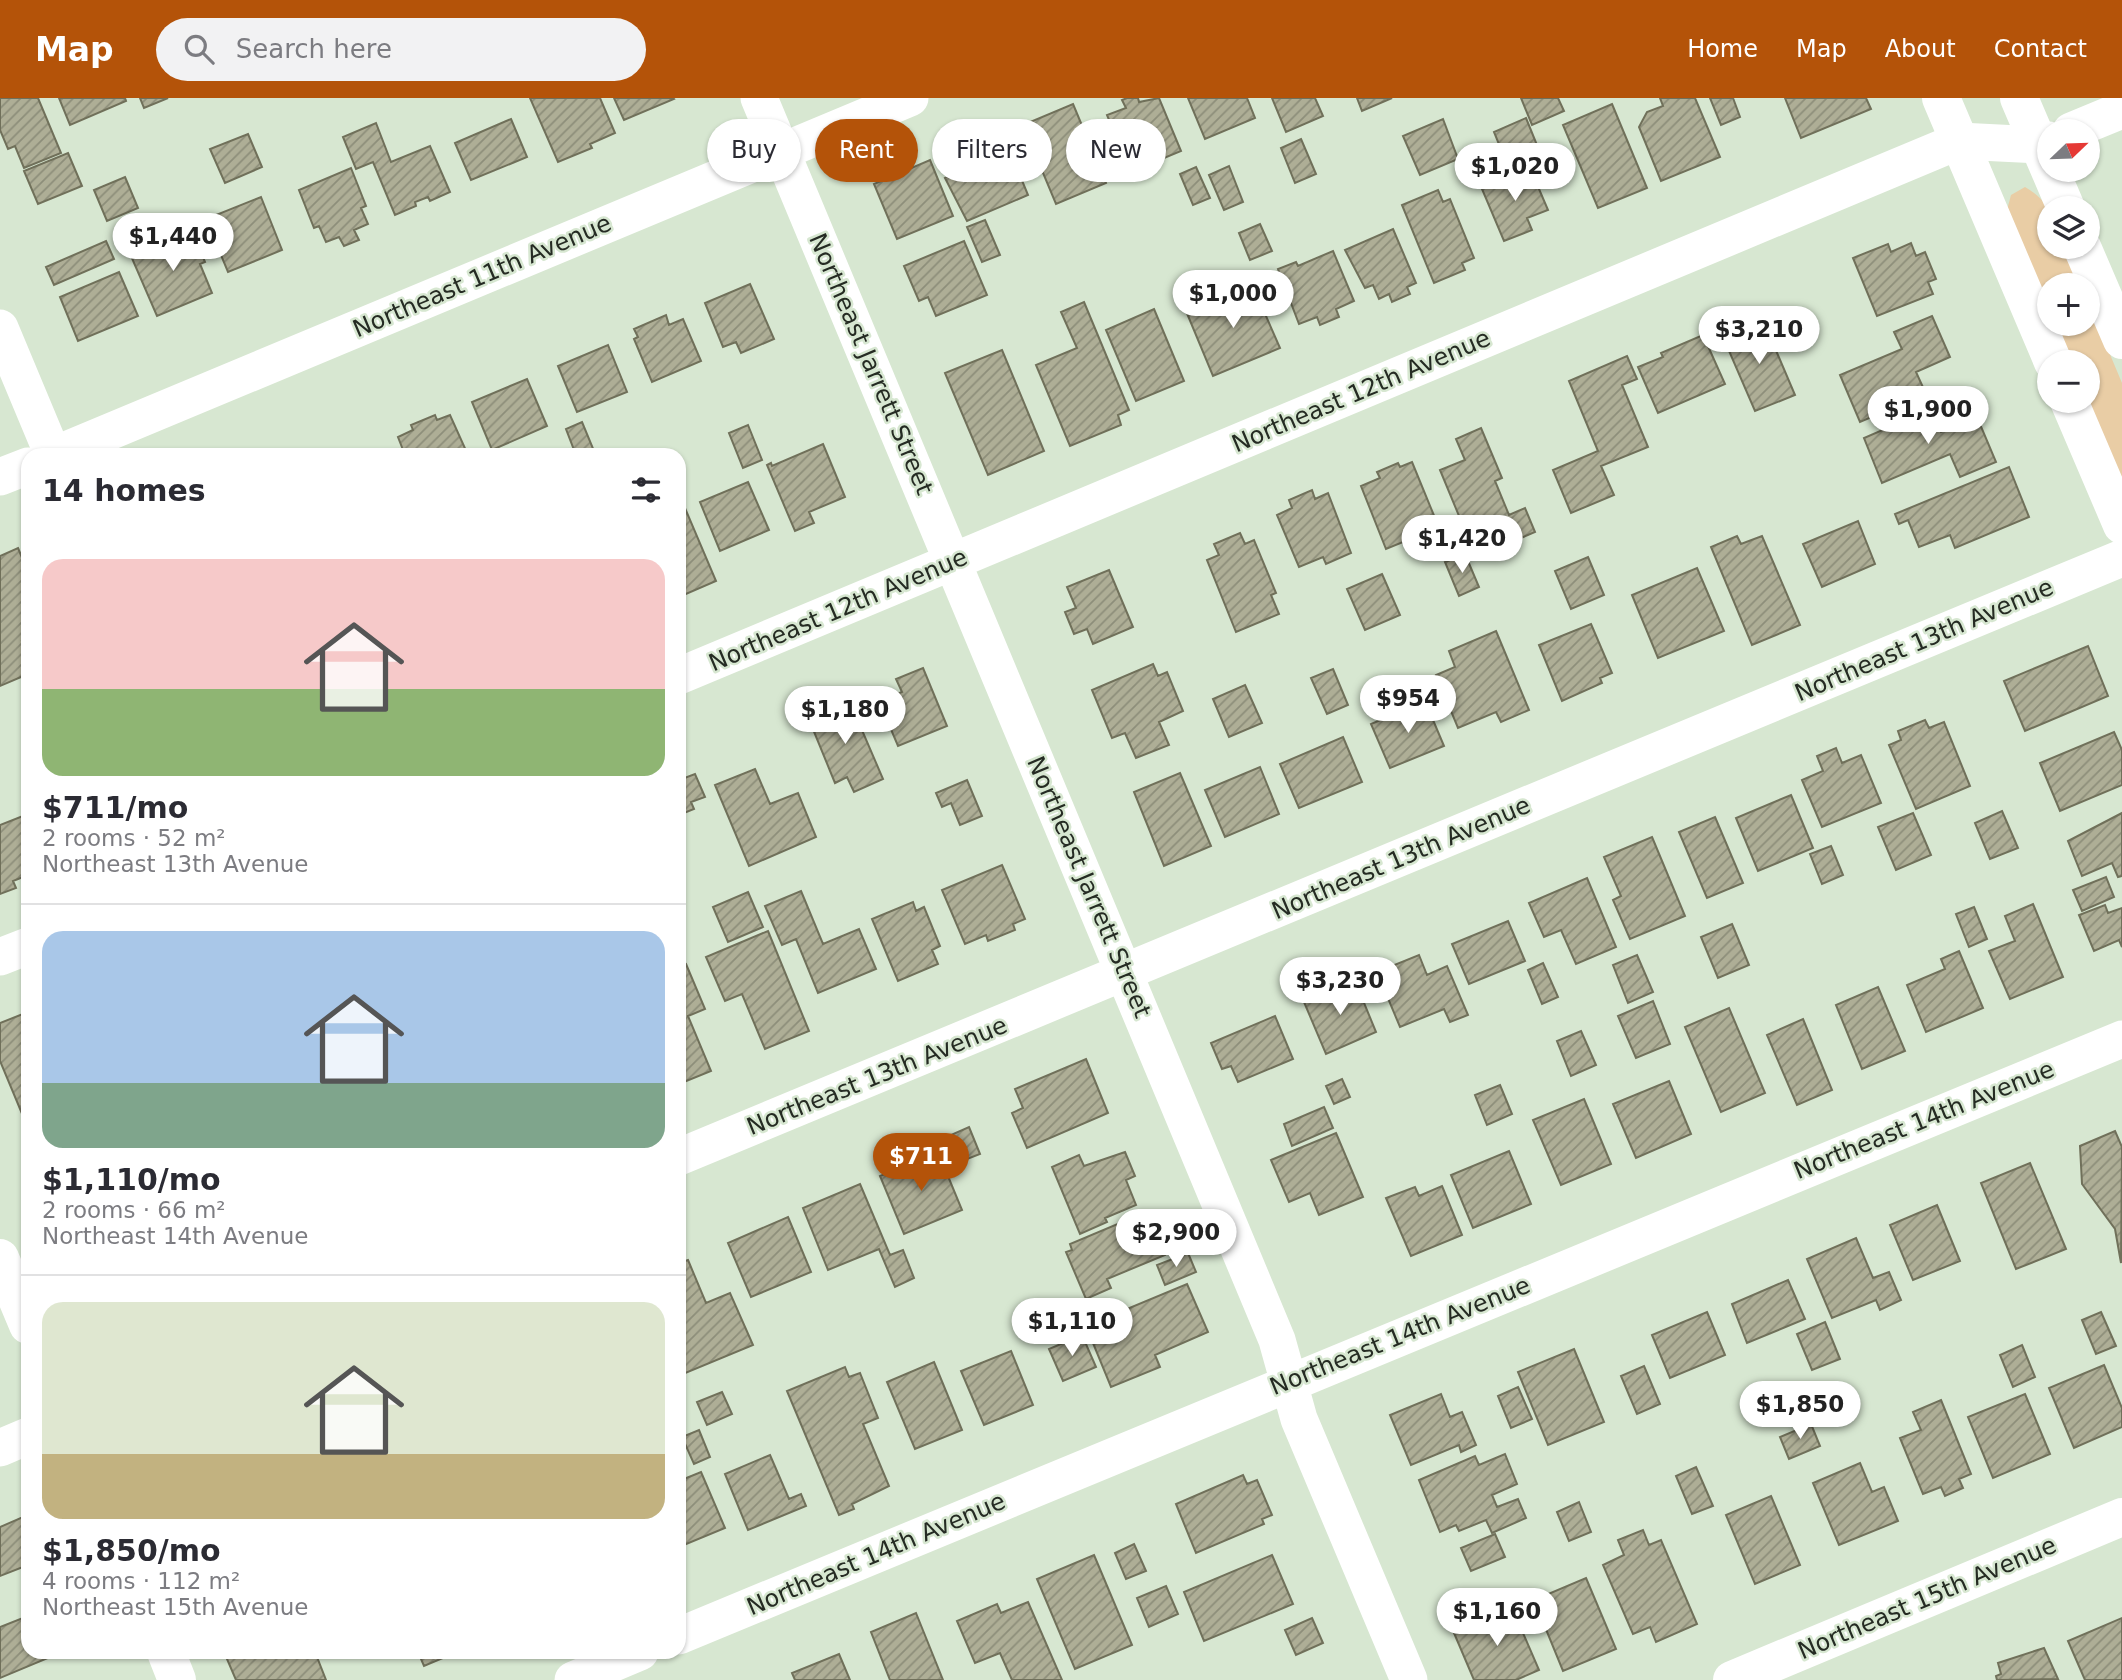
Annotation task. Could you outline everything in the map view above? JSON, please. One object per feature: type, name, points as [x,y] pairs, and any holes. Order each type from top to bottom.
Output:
[{"type":"street","name":"Northeast Jarrett Street","points":[[758,98],[767,119]]},
{"type":"street","name":"Northeast 11th Avenue","points":[[801,143],[909,98]]},
{"type":"street","points":[[1941,98],[2048,350]]},
{"type":"street","points":[[2019,98],[2037,120]]},
{"type":"street","name":"Northeast 12th Avenue","points":[[2100,119],[2122,110]]},
{"type":"street","name":"Northeast 12th Avenue","points":[[686,673],[1959,141],[2037,139]]},
{"type":"street","name":"Northeast 11th Avenue","points":[[71,448],[707,182]]},
{"type":"street","name":"Northeast Jarrett Street","points":[[794,182],[1277,1340],[1299,1419],[1409,1680]]},
{"type":"street","points":[[2087,259],[2122,340]]},
{"type":"street","points":[[0,328],[51,448]]},
{"type":"street","points":[[2074,413],[2122,525]]},
{"type":"street","points":[[0,477],[21,469]]},
{"type":"street","name":"Northeast 13th Avenue","points":[[686,1154],[2122,558]]},
{"type":"street","points":[[0,957],[21,949]]},
{"type":"street","name":"Northeast 14th Avenue","points":[[686,1633],[2122,1039]]},
{"type":"street","points":[[0,1258],[21,1308]]},
{"type":"street","points":[[0,1448],[21,1439]]},
{"type":"street","name":"Northeast 15th Avenue","points":[[1732,1680],[2122,1517]]},
{"type":"street","points":[[169,1659],[177,1680]]},
{"type":"street","points":[[562,1659],[572,1680],[623,1659]]},
{"type":"shaded area","points":[[2025,187],[2038,196],[2037,259],[2069,259],[2075,273],[2037,273],[2037,282],[2007,210],[2011,195]]},
{"type":"shaded area","points":[[2100,331],[2122,383],[2122,485],[2093,413],[2100,413],[2100,350],[2066,350],[2059,336],[2100,336]]},
{"type":"building","points":[[0,98],[38,98],[61,153],[24,168],[15,146],[8,149],[0,130]]},
{"type":"building","points":[[59,98],[125,98],[126,101],[70,125]]},
{"type":"building","points":[[140,98],[168,98],[144,108]]},
{"type":"building","points":[[530,98],[600,98],[615,133],[590,144],[592,148],[558,162]]},
{"type":"building","points":[[614,98],[673,98],[674,99],[624,120]]},
{"type":"building","points":[[1138,98],[1139,102],[1159,98],[1181,151],[1166,157],[1166,119],[1109,119],[1107,115],[1126,108],[1122,100]]},
{"type":"building","points":[[1188,98],[1247,98],[1255,118],[1205,139]]},
{"type":"building","points":[[1272,98],[1315,98],[1323,116],[1286,132]]},
{"type":"building","points":[[1357,98],[1392,98],[1362,111]]},
{"type":"building","points":[[1521,98],[1558,98],[1564,111],[1532,125]]},
{"type":"building","points":[[1660,98],[1695,98],[1720,157],[1661,181],[1639,127],[1647,112],[1663,106]]},
{"type":"building","points":[[1710,98],[1733,98],[1740,117],[1721,125]]},
{"type":"building","points":[[1785,98],[1866,98],[1871,109],[1801,138]]},
{"type":"building","points":[[1073,104],[1079,119],[1066,119],[1066,182],[1106,183],[1056,204],[1047,182],[1052,182],[1052,119],[1037,119]]},
{"type":"building","points":[[1612,104],[1647,188],[1598,208],[1563,125]]},
{"type":"building","points":[[1526,118],[1541,155],[1509,169],[1494,132]]},
{"type":"building","points":[[511,119],[527,157],[471,180],[455,143]]},
{"type":"building","points":[[1443,119],[1458,159],[1420,175],[1403,136]]},
{"type":"building","points":[[376,123],[391,162],[430,146],[450,192],[430,201],[428,197],[415,202],[416,206],[395,215],[373,162],[356,169],[343,137]]},
{"type":"building","points":[[248,134],[262,167],[225,183],[210,149]]},
{"type":"building","points":[[1301,139],[1316,174],[1295,183],[1281,148]]},
{"type":"building","points":[[68,153],[82,186],[38,204],[24,171]]},
{"type":"building","points":[[930,160],[932,182],[939,182],[953,216],[897,239],[874,184],[918,182],[918,165]]},
{"type":"building","points":[[1229,166],[1243,202],[1224,210],[1209,175]]},
{"type":"building","points":[[1196,167],[1210,198],[1193,205],[1180,174]]},
{"type":"building","points":[[351,168],[366,206],[361,208],[368,224],[354,230],[359,240],[344,246],[339,237],[326,242],[319,226],[314,228],[299,190]]},
{"type":"building","points":[[1530,168],[1548,210],[1527,218],[1532,230],[1504,241],[1482,189]]},
{"type":"building","points":[[125,177],[138,208],[107,221],[94,190]]},
{"type":"building","points":[[947,182],[1023,182],[1028,195],[967,221]]},
{"type":"building","points":[[1438,190],[1443,202],[1450,199],[1474,258],[1462,263],[1465,270],[1434,283],[1402,205]]},
{"type":"building","points":[[261,197],[282,250],[228,272],[206,219]]},
{"type":"building","points":[[985,220],[1000,255],[982,262],[967,227]]},
{"type":"building","points":[[1260,224],[1272,251],[1250,260],[1239,233]]},
{"type":"building","points":[[1393,229],[1416,283],[1407,287],[1410,294],[1392,302],[1389,294],[1379,299],[1373,285],[1365,288],[1345,250]]},
{"type":"building","points":[[186,232],[190,240],[195,238],[205,262],[200,264],[212,293],[157,316],[131,256]]},
{"type":"building","points":[[106,241],[114,259],[54,285],[46,267]]},
{"type":"building","points":[[964,241],[987,295],[936,316],[928,297],[919,301],[904,266]]},
{"type":"building","points":[[1911,243],[1916,256],[1925,252],[1936,279],[1928,282],[1933,294],[1877,316],[1853,258],[1888,244],[1891,252]]},
{"type":"building","points":[[1333,251],[1354,301],[1336,309],[1339,317],[1320,325],[1317,317],[1299,324],[1278,269],[1296,262],[1298,266]]},
{"type":"building","points":[[119,272],[138,316],[78,341],[60,297]]},
{"type":"building","points":[[750,284],[774,339],[741,353],[736,342],[723,347],[705,303]]},
{"type":"building","points":[[1252,284],[1280,348],[1213,376],[1186,311]]},
{"type":"building","points":[[1084,302],[1129,410],[1118,415],[1121,425],[1070,446],[1036,365],[1077,348],[1061,312]]},
{"type":"building","points":[[1154,309],[1184,381],[1136,401],[1106,330]]},
{"type":"building","points":[[666,315],[669,325],[683,319],[701,361],[652,382],[634,339],[638,337],[634,329]]},
{"type":"building","points":[[1932,316],[1950,357],[1916,372],[1926,394],[1860,422],[1840,375],[1902,349],[1894,332]]},
{"type":"building","points":[[1763,320],[1795,395],[1755,411],[1723,337]]},
{"type":"building","points":[[1703,335],[1725,384],[1658,413],[1638,367],[1663,357],[1661,353]]},
{"type":"building","points":[[608,345],[627,392],[577,412],[558,366]]},
{"type":"building","points":[[1002,350],[1044,451],[988,475],[945,373]]},
{"type":"building","points":[[1627,356],[1637,379],[1622,385],[1648,447],[1601,466],[1614,495],[1571,513],[1553,470],[1598,451],[1569,381]]},
{"type":"building","points":[[527,379],[547,426],[491,448],[472,402]]},
{"type":"building","points":[[1931,409],[1941,432],[1977,417],[1996,462],[1960,477],[1950,454],[1882,483],[1864,438]]},
{"type":"building","points":[[435,415],[437,420],[450,415],[465,448],[402,448],[398,437],[413,430],[411,425]]},
{"type":"building","points":[[582,422],[593,448],[573,448],[566,429]]},
{"type":"building","points":[[748,425],[762,460],[743,468],[729,433]]},
{"type":"building","points":[[1481,428],[1502,478],[1495,481],[1509,515],[1525,508],[1535,532],[1476,557],[1440,470],[1465,460],[1456,439]]},
{"type":"building","points":[[823,444],[845,497],[809,512],[814,523],[795,531],[767,465],[771,463],[772,466]]},
{"type":"building","points":[[1412,462],[1435,518],[1404,531],[1408,540],[1386,549],[1361,486],[1380,478],[1377,472],[1398,463],[1400,467]]},
{"type":"building","points":[[2009,467],[2029,517],[1955,548],[1950,535],[1919,547],[1908,520],[1899,524],[1895,514]]},
{"type":"building","points":[[748,482],[769,530],[720,551],[700,502]]},
{"type":"building","points":[[1312,490],[1315,499],[1328,493],[1351,553],[1326,564],[1323,557],[1299,567],[1277,515],[1292,508],[1289,500]]},
{"type":"building","points":[[686,510],[716,581],[686,594]]},
{"type":"building","points":[[1858,521],[1875,564],[1822,587],[1803,544]]},
{"type":"building","points":[[1240,533],[1245,544],[1254,540],[1276,593],[1271,595],[1279,614],[1236,632],[1207,560],[1219,555],[1214,544]]},
{"type":"building","points":[[1737,536],[1741,544],[1762,536],[1800,625],[1752,645],[1711,547]]},
{"type":"building","points":[[18,548],[21,555],[21,677],[0,686],[0,556]]},
{"type":"building","points":[[1465,554],[1479,587],[1459,596],[1445,562]]},
{"type":"building","points":[[1588,557],[1604,595],[1571,609],[1555,571]]},
{"type":"building","points":[[1697,568],[1724,631],[1658,658],[1632,595]]},
{"type":"building","points":[[1109,570],[1133,627],[1093,644],[1087,629],[1074,634],[1065,612],[1076,608],[1067,587]]},
{"type":"building","points":[[1382,574],[1400,615],[1365,630],[1347,589]]},
{"type":"building","points":[[1591,624],[1612,673],[1600,678],[1602,683],[1562,701],[1539,645]]},
{"type":"building","points":[[1496,631],[1529,710],[1501,722],[1496,712],[1458,728],[1436,675],[1455,667],[1449,651]]},
{"type":"building","points":[[2088,646],[2108,696],[2025,731],[2004,681]]},
{"type":"building","points":[[1153,664],[1158,676],[1167,672],[1183,711],[1159,722],[1169,745],[1136,758],[1125,733],[1112,738],[1092,690]]},
{"type":"building","points":[[923,668],[947,726],[898,746],[879,701],[902,692],[896,679]]},
{"type":"building","points":[[1333,669],[1348,705],[1327,714],[1311,678]]},
{"type":"building","points":[[1245,685],[1262,723],[1229,737],[1213,699]]},
{"type":"building","points":[[849,700],[883,779],[854,792],[847,777],[835,783],[808,717]]},
{"type":"building","points":[[1425,701],[1444,746],[1390,768],[1371,724]]},
{"type":"building","points":[[1925,720],[1929,728],[1944,722],[1970,786],[1916,809],[1889,745],[1901,740],[1898,731]]},
{"type":"building","points":[[2114,732],[2122,750],[2122,785],[2060,811],[2040,763]]},
{"type":"building","points":[[1343,737],[1362,782],[1299,808],[1280,764]]},
{"type":"building","points":[[1836,748],[1842,763],[1861,755],[1881,803],[1822,827],[1802,780],[1823,771],[1817,756]]},
{"type":"building","points":[[1260,767],[1279,814],[1225,837],[1205,790]]},
{"type":"building","points":[[755,769],[770,804],[798,793],[816,837],[749,866],[715,785]]},
{"type":"building","points":[[1180,773],[1211,846],[1164,866],[1134,792]]},
{"type":"building","points":[[695,774],[705,797],[691,802],[694,809],[686,812],[686,777]]},
{"type":"building","points":[[967,780],[982,816],[960,825],[951,803],[942,807],[936,793]]},
{"type":"building","points":[[1791,795],[1813,848],[1758,871],[1736,818]]},
{"type":"building","points":[[2002,811],[2018,848],[1990,859],[1975,823]]},
{"type":"building","points":[[1913,813],[1931,855],[1896,870],[1878,827]]},
{"type":"building","points":[[2122,813],[2122,876],[2118,877],[2112,863],[2082,876],[2068,841]]},
{"type":"building","points":[[21,817],[21,878],[13,881],[16,888],[0,894],[0,825]]},
{"type":"building","points":[[1715,817],[1743,883],[1707,898],[1679,832]]},
{"type":"building","points":[[1652,837],[1685,916],[1630,939],[1613,900],[1621,896],[1604,857]]},
{"type":"building","points":[[1831,846],[1843,875],[1822,884],[1810,854]]},
{"type":"building","points":[[1002,865],[1025,919],[1013,924],[1015,930],[988,941],[986,935],[965,944],[942,890]]},
{"type":"building","points":[[2106,877],[2114,897],[2082,911],[2073,890]]},
{"type":"building","points":[[1587,878],[1616,947],[1576,964],[1561,930],[1544,937],[1529,903]]},
{"type":"building","points":[[801,891],[823,944],[859,929],[876,969],[818,993],[796,939],[782,945],[765,906]]},
{"type":"building","points":[[748,892],[763,927],[728,942],[713,907]]},
{"type":"building","points":[[913,902],[916,911],[924,907],[940,946],[932,950],[938,964],[898,981],[872,919]]},
{"type":"building","points":[[2033,904],[2063,977],[2010,999],[1989,951],[2015,941],[2005,916]]},
{"type":"building","points":[[2105,905],[2108,913],[2122,908],[2122,947],[2119,940],[2094,951],[2079,915]]},
{"type":"building","points":[[1974,907],[1987,939],[1969,947],[1956,914]]},
{"type":"building","points":[[1508,921],[1525,961],[1469,984],[1452,944]]},
{"type":"building","points":[[1732,924],[1749,965],[1718,978],[1701,937]]},
{"type":"building","points":[[768,931],[809,1031],[765,1049],[742,994],[725,1001],[706,957]]},
{"type":"building","points":[[1959,951],[1983,1008],[1926,1032],[1907,985],[1945,969],[1941,959]]},
{"type":"building","points":[[1419,955],[1427,975],[1447,966],[1468,1015],[1450,1022],[1444,1009],[1400,1027],[1377,972]]},
{"type":"building","points":[[1637,955],[1653,992],[1628,1003],[1613,965]]},
{"type":"building","points":[[1543,963],[1558,997],[1542,1004],[1528,970]]},
{"type":"building","points":[[686,964],[705,1009],[688,1016],[711,1071],[686,1081]]},
{"type":"building","points":[[1355,981],[1376,1032],[1326,1054],[1304,1002]]},
{"type":"building","points":[[1878,987],[1905,1051],[1862,1069],[1836,1005]]},
{"type":"building","points":[[1653,1001],[1670,1044],[1636,1058],[1618,1016]]},
{"type":"building","points":[[1729,1008],[1765,1093],[1721,1112],[1685,1027]]},
{"type":"building","points":[[21,1015],[21,1111],[0,1061],[0,1023]]},
{"type":"building","points":[[1275,1016],[1293,1059],[1238,1082],[1231,1066],[1222,1069],[1211,1043]]},
{"type":"building","points":[[1803,1019],[1832,1090],[1797,1105],[1767,1035]]},
{"type":"building","points":[[1581,1031],[1596,1065],[1571,1076],[1557,1041]]},
{"type":"building","points":[[1086,1059],[1108,1113],[1027,1148],[1012,1113],[1023,1108],[1015,1089]]},
{"type":"building","points":[[1342,1079],[1350,1097],[1334,1104],[1326,1086]]},
{"type":"building","points":[[1669,1081],[1691,1134],[1636,1158],[1613,1104]]},
{"type":"building","points":[[1500,1085],[1512,1114],[1487,1125],[1475,1095]]},
{"type":"building","points":[[1584,1099],[1611,1164],[1561,1185],[1533,1120]]},
{"type":"building","points":[[1324,1107],[1333,1128],[1292,1146],[1284,1124]]},
{"type":"building","points":[[969,1127],[980,1154],[962,1161],[951,1135]]},
{"type":"building","points":[[2115,1131],[2122,1147],[2121,1263],[2115,1229],[2082,1184],[2080,1146]]},
{"type":"building","points":[[1336,1133],[1363,1197],[1319,1215],[1310,1193],[1289,1202],[1271,1160]]},
{"type":"building","points":[[1509,1151],[1531,1204],[1473,1228],[1451,1175]]},
{"type":"building","points":[[938,1152],[962,1210],[904,1234],[880,1176]]},
{"type":"building","points":[[1125,1152],[1135,1176],[1126,1180],[1136,1205],[1105,1218],[1107,1222],[1080,1234],[1052,1167],[1079,1155],[1084,1166]]},
{"type":"building","points":[[2030,1163],[2066,1249],[2016,1269],[1981,1183]]},
{"type":"building","points":[[860,1184],[890,1255],[903,1250],[914,1278],[895,1287],[879,1249],[828,1270],[803,1208]]},
{"type":"building","points":[[1442,1186],[1462,1235],[1411,1256],[1386,1198],[1415,1187],[1419,1196]]},
{"type":"building","points":[[1937,1205],[1960,1261],[1913,1280],[1890,1225]]},
{"type":"building","points":[[1146,1212],[1165,1255],[1107,1279],[1111,1288],[1086,1299],[1066,1252],[1072,1250],[1070,1244]]},
{"type":"building","points":[[788,1217],[811,1272],[751,1297],[728,1243]]},
{"type":"building","points":[[1856,1238],[1873,1278],[1889,1272],[1901,1300],[1880,1310],[1876,1300],[1832,1318],[1807,1259]]},
{"type":"building","points":[[1188,1253],[1196,1272],[1165,1285],[1157,1265]]},
{"type":"building","points":[[686,1261],[706,1303],[730,1293],[753,1345],[686,1373]]},
{"type":"building","points":[[1788,1280],[1805,1319],[1747,1343],[1732,1304]]},
{"type":"building","points":[[1187,1284],[1208,1332],[1155,1355],[1160,1367],[1111,1387],[1086,1326]]},
{"type":"building","points":[[1707,1312],[1725,1355],[1670,1378],[1652,1335]]},
{"type":"building","points":[[2101,1312],[2116,1346],[2096,1354],[2082,1320]]},
{"type":"building","points":[[1825,1322],[1840,1359],[1812,1370],[1797,1334]]},
{"type":"building","points":[[1082,1335],[1096,1367],[1063,1381],[1049,1349]]},
{"type":"building","points":[[2022,1345],[2035,1377],[2013,1387],[2000,1355]]},
{"type":"building","points":[[1574,1349],[1604,1422],[1548,1445],[1518,1372]]},
{"type":"building","points":[[1011,1351],[1033,1405],[984,1425],[961,1371]]},
{"type":"building","points":[[934,1362],[962,1430],[915,1449],[887,1382]]},
{"type":"building","points":[[2104,1365],[2122,1408],[2122,1427],[2074,1448],[2049,1388]]},
{"type":"building","points":[[1644,1366],[1660,1404],[1637,1414],[1621,1376]]},
{"type":"building","points":[[845,1367],[849,1377],[860,1373],[878,1418],[863,1424],[889,1486],[852,1504],[854,1509],[839,1515],[787,1391]]},
{"type":"building","points":[[1518,1387],[1532,1419],[1511,1428],[1498,1396]]},
{"type":"building","points":[[722,1392],[732,1414],[707,1425],[697,1402]]},
{"type":"building","points":[[1441,1394],[1450,1417],[1462,1412],[1476,1445],[1461,1452],[1459,1445],[1411,1465],[1390,1415]]},
{"type":"building","points":[[2025,1394],[2050,1454],[1993,1478],[1968,1417]]},
{"type":"building","points":[[1941,1400],[1971,1474],[1959,1479],[1963,1488],[1945,1496],[1941,1487],[1923,1494],[1900,1438],[1921,1430],[1913,1412]]},
{"type":"building","points":[[1811,1424],[1820,1446],[1789,1459],[1780,1437]]},
{"type":"building","points":[[699,1430],[710,1457],[694,1464],[686,1446],[686,1435]]},
{"type":"building","points":[[1505,1454],[1517,1484],[1492,1495],[1497,1507],[1518,1499],[1526,1518],[1492,1533],[1486,1520],[1459,1531],[1456,1525],[1440,1532],[1419,1480],[1475,1456],[1479,1465]]},
{"type":"building","points":[[770,1455],[789,1499],[801,1494],[806,1506],[748,1530],[725,1474]]},
{"type":"building","points":[[1860,1463],[1872,1492],[1884,1487],[1898,1521],[1839,1545],[1813,1483]]},
{"type":"building","points":[[1696,1467],[1713,1506],[1692,1514],[1676,1476]]},
{"type":"building","points":[[701,1472],[725,1528],[686,1544],[686,1478]]},
{"type":"building","points":[[1243,1475],[1247,1484],[1257,1480],[1272,1515],[1262,1519],[1264,1524],[1196,1553],[1176,1504]]},
{"type":"building","points":[[1771,1496],[1800,1565],[1755,1584],[1726,1515]]},
{"type":"building","points":[[1579,1502],[1591,1532],[1569,1541],[1557,1512]]},
{"type":"building","points":[[21,1518],[21,1568],[0,1576],[0,1527]]},
{"type":"building","points":[[1643,1530],[1649,1545],[1661,1540],[1697,1624],[1656,1642],[1650,1627],[1633,1634],[1603,1565],[1624,1555],[1618,1540]]},
{"type":"building","points":[[1495,1534],[1505,1557],[1471,1571],[1461,1548]]},
{"type":"building","points":[[1134,1544],[1146,1571],[1126,1579],[1115,1553]]},
{"type":"building","points":[[1094,1555],[1132,1645],[1075,1669],[1037,1579]]},
{"type":"building","points":[[1272,1555],[1293,1604],[1204,1641],[1184,1592]]},
{"type":"building","points":[[1586,1578],[1616,1649],[1563,1671],[1534,1600]]},
{"type":"building","points":[[1166,1586],[1178,1614],[1149,1627],[1137,1598]]},
{"type":"building","points":[[1028,1602],[1062,1680],[1012,1680],[1000,1653],[975,1663],[957,1621],[997,1604],[1001,1613]]},
{"type":"building","points":[[1510,1603],[1539,1670],[1516,1680],[1474,1680],[1454,1633],[1491,1618],[1488,1612]]},
{"type":"building","points":[[916,1613],[943,1680],[890,1680],[871,1632]]},
{"type":"building","points":[[1312,1618],[1323,1643],[1296,1655],[1285,1630]]},
{"type":"building","points":[[2122,1618],[2122,1680],[2085,1680],[2068,1641]]},
{"type":"building","points":[[21,1619],[21,1659],[45,1659],[0,1678],[0,1627]]},
{"type":"building","points":[[2044,1648],[2058,1679],[1997,1680],[1996,1676],[2001,1674],[1998,1663]]},
{"type":"building","points":[[839,1654],[850,1680],[795,1680],[792,1673]]},
{"type":"building","points":[[227,1659],[318,1659],[326,1680],[236,1680]]},
{"type":"building","points":[[421,1659],[440,1659],[424,1666]]}]
